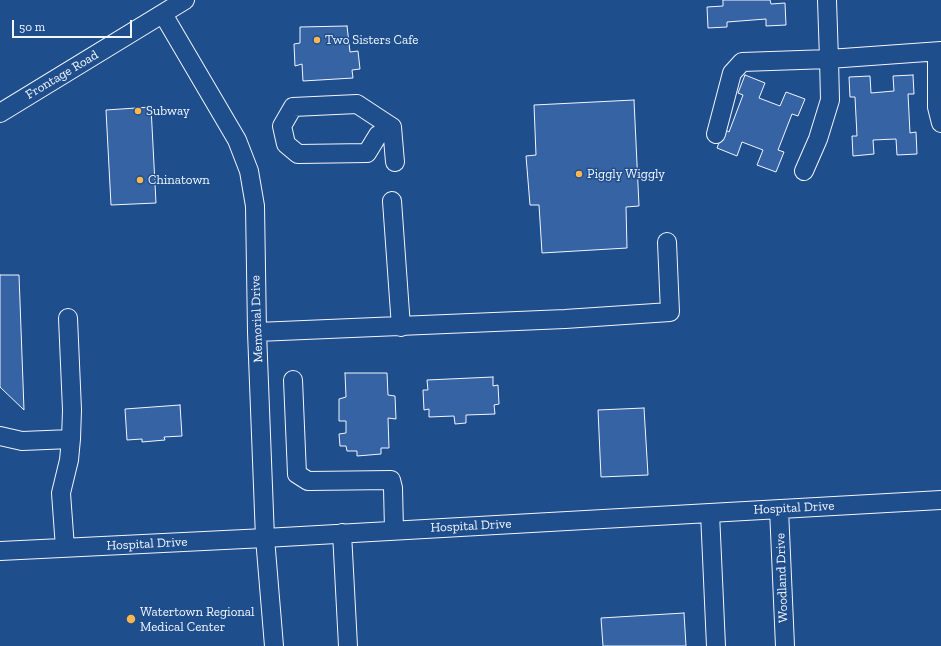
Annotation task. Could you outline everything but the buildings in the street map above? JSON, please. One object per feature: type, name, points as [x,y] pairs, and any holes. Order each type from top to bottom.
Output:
[{"type":"street","name":"Frontage Road","points":[[0,113],[185,0]]},
{"type":"street","points":[[804,171],[818,139],[830,100],[827,0]]},
{"type":"street","name":"Memorial Drive","points":[[163,14],[237,140],[249,171],[255,206],[257,332],[265,538],[274,646]]},
{"type":"street","points":[[716,134],[732,73],[742,62],[829,59],[939,51],[937,107],[941,123]]},
{"type":"street","points":[[357,104],[392,127],[378,135],[367,153],[298,154],[286,144],[282,126],[293,107],[357,104]]},
{"type":"street","points":[[392,127],[395,162]]},
{"type":"street","points":[[392,201],[401,327]]},
{"type":"street","points":[[257,332],[401,327],[670,312],[667,242]]},
{"type":"street","points":[[65,548],[61,493],[70,460],[72,410],[68,318]]},
{"type":"street","points":[[293,380],[297,474],[308,481],[390,480],[393,488],[394,530]]},
{"type":"street","points":[[0,436],[22,441],[71,439]]},
{"type":"street","name":"Hospital Drive","points":[[0,551],[265,538],[941,500]]},
{"type":"street","name":"Woodland Drive","points":[[779,509],[785,646]]},
{"type":"street","points":[[710,513],[716,646]]},
{"type":"street","points":[[342,533],[348,646]]},
{"type":"place","name":"Two Sisters Cafe","points":[[317,40]]},
{"type":"place","name":"Subway","points":[[138,111]]},
{"type":"place","name":"Piggly Wiggly","points":[[579,174]]},
{"type":"place","name":"Chinatown","points":[[140,180]]},
{"type":"place","name":"Watertown Regional Medical Center","points":[[131,619]]}]
